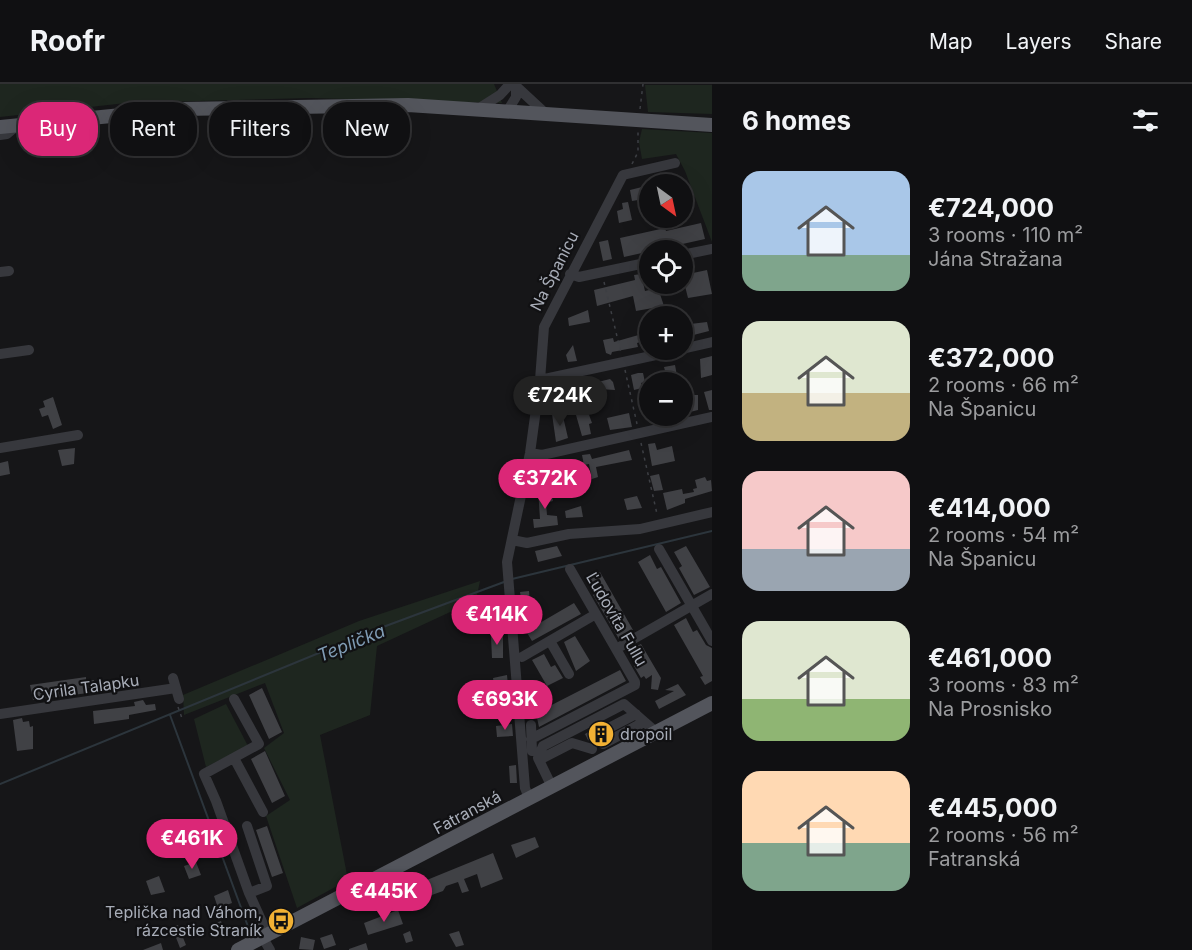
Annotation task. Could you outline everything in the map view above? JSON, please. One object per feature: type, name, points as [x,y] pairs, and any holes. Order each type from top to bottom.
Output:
[{"type":"main road","points":[[98,116],[222,108],[408,105],[712,125]]},
{"type":"main road","points":[[0,127],[18,124]]},
{"type":"main road","name":"Fatranská","points":[[238,950],[267,945],[529,798],[712,703]]},
{"type":"street","points":[[478,109],[514,85]]},
{"type":"street","points":[[508,110],[516,97],[514,85]]},
{"type":"street","points":[[514,85],[545,113]]},
{"type":"street","points":[[0,135],[7,134],[18,125]]},
{"type":"street","points":[[628,173],[675,163]]},
{"type":"street","name":"Na Španicu","points":[[529,798],[525,788],[508,580],[512,540],[530,453],[540,380],[544,327],[617,184],[628,173]]},
{"type":"street","points":[[693,253],[712,249]]},
{"type":"street","points":[[570,274],[579,277],[639,264]]},
{"type":"street","points":[[693,346],[712,342]]},
{"type":"street","points":[[0,354],[29,350]]},
{"type":"street","points":[[540,380],[639,358]]},
{"type":"street","points":[[530,453],[542,455],[712,417]]},
{"type":"street","points":[[0,448],[78,435]]},
{"type":"street","points":[[512,540],[527,543],[569,534],[660,526],[712,512]]},
{"type":"street","points":[[659,549],[712,641]]},
{"type":"street","name":"Ľudovíta Fullu","points":[[531,739],[634,685],[570,569]]},
{"type":"street","points":[[616,649],[712,594]]},
{"type":"street","points":[[522,657],[596,614]]},
{"type":"street","points":[[550,641],[569,674]]},
{"type":"street","name":"Cyrila Talapku","points":[[0,714],[176,693]]},
{"type":"street","points":[[234,699],[259,744],[204,774],[216,801],[267,945]]},
{"type":"street","points":[[569,739],[597,746],[607,726],[624,704],[656,732]]},
{"type":"street","points":[[552,787],[539,760],[539,752],[543,746],[636,715]]},
{"type":"street","points":[[531,725],[532,751]]},
{"type":"street","points":[[234,758],[263,812]]},
{"type":"street","points":[[247,826],[267,886],[249,893]]},
{"type":"path","points":[[640,113],[643,84]]},
{"type":"path","points":[[628,173],[638,152],[639,129]]},
{"type":"path","points":[[602,272],[660,526]]},
{"type":"path","points":[[176,693],[183,721]]},
{"type":"shaded area","points":[[0,84],[494,84],[502,103],[309,98],[110,102],[110,105],[98,106],[98,102],[18,102],[18,115],[0,117]]},
{"type":"shaded area","points":[[645,85],[712,85],[712,114],[648,112]]},
{"type":"shaded area","points":[[642,129],[712,133],[712,242],[693,192],[693,174],[686,174],[676,154],[642,159],[639,142]]},
{"type":"shaded area","points":[[480,581],[476,600],[377,646],[370,715],[320,735],[348,880],[297,908],[266,816],[290,800],[264,748],[284,733],[265,683],[184,715],[183,695],[359,621]]},
{"type":"shaded area","points":[[226,704],[248,746],[206,767],[194,719]]},
{"type":"building","points":[[639,188],[639,200],[632,201],[630,190]]},
{"type":"building","points":[[628,202],[632,220],[619,223],[617,211],[623,209],[622,203]]},
{"type":"building","points":[[701,223],[705,239],[693,242],[639,240],[639,254],[624,257],[620,238],[665,228],[666,231],[693,228],[693,225]]},
{"type":"building","points":[[608,240],[612,259],[603,261],[599,242]]},
{"type":"building","points":[[707,270],[712,294],[688,298],[687,294],[693,294],[693,273]]},
{"type":"building","points":[[639,274],[639,294],[660,294],[664,306],[639,306],[639,310],[636,311],[633,296],[597,306],[594,290],[635,280],[634,275]]},
{"type":"building","points":[[588,310],[590,322],[569,326],[568,318]]},
{"type":"building","points":[[707,322],[709,331],[693,335],[693,324]]},
{"type":"building","points":[[639,335],[638,347],[612,352],[611,355],[606,353],[603,340],[613,338],[614,342]]},
{"type":"building","points":[[573,345],[577,361],[568,362],[566,355]]},
{"type":"building","points":[[712,356],[712,375],[701,378],[700,359]]},
{"type":"building","points":[[675,365],[676,372],[665,372],[664,367]]},
{"type":"building","points":[[639,373],[639,389],[634,390],[631,375]]},
{"type":"building","points":[[610,379],[615,390],[599,389],[598,382]]},
{"type":"building","points":[[586,387],[589,399],[577,401],[577,398],[572,399],[569,389]]},
{"type":"building","points":[[712,390],[712,410],[709,410],[704,392]]},
{"type":"building","points":[[693,395],[698,395],[698,410],[693,411]]},
{"type":"building","points":[[53,397],[62,425],[53,429],[48,415],[42,417],[39,409],[45,407],[43,401]]},
{"type":"building","points":[[562,412],[568,438],[556,442],[552,414]]},
{"type":"building","points":[[588,412],[592,423],[589,424],[591,434],[582,436],[576,415]]},
{"type":"building","points":[[629,413],[632,427],[610,430],[607,418]]},
{"type":"building","points":[[655,443],[657,450],[672,446],[675,461],[652,466],[648,444]]},
{"type":"building","points":[[75,448],[74,464],[62,466],[58,450]]},
{"type":"building","points":[[629,450],[632,460],[596,467],[598,477],[592,479],[589,464],[584,465],[582,455],[590,454],[592,459]]},
{"type":"building","points":[[8,461],[10,474],[0,476],[0,463]]},
{"type":"building","points":[[570,463],[572,471],[567,472],[568,476],[559,478],[558,466]]},
{"type":"building","points":[[659,474],[663,490],[654,491],[650,476]]},
{"type":"building","points":[[705,477],[707,481],[711,480],[712,491],[685,499],[685,503],[667,510],[663,493],[682,489],[683,494],[694,492],[693,489],[697,488],[695,480]]},
{"type":"building","points":[[547,487],[547,490],[551,489],[553,501],[546,503],[547,515],[557,516],[558,525],[534,528],[533,519],[540,519],[538,489]]},
{"type":"building","points":[[637,496],[642,508],[627,510],[624,499]]},
{"type":"building","points":[[581,506],[583,517],[566,518],[565,511]]},
{"type":"building","points":[[557,546],[562,556],[538,562],[535,551]]},
{"type":"building","points":[[686,546],[710,587],[694,595],[679,568],[682,566],[674,552]]},
{"type":"building","points":[[650,555],[657,569],[661,567],[681,603],[666,612],[638,562]]},
{"type":"building","points":[[600,572],[633,630],[619,639],[593,595],[597,593],[589,579]]},
{"type":"building","points":[[529,591],[530,603],[522,604],[520,592]]},
{"type":"building","points":[[574,603],[581,614],[532,641],[526,631]]},
{"type":"building","points":[[686,618],[693,632],[697,630],[706,645],[712,648],[712,681],[705,685],[700,677],[703,676],[674,625]]},
{"type":"building","points":[[503,634],[503,658],[492,658],[491,636]]},
{"type":"building","points":[[575,636],[590,661],[576,671],[564,642]]},
{"type":"building","points":[[641,644],[661,678],[658,690],[651,689],[652,675],[646,679],[644,676],[641,678],[634,666],[637,664],[629,650]]},
{"type":"building","points":[[544,654],[551,667],[555,665],[563,678],[547,686],[532,660]]},
{"type":"building","points":[[620,670],[626,681],[539,727],[536,713]]},
{"type":"building","points":[[507,675],[510,707],[508,712],[498,713],[493,678]]},
{"type":"building","points":[[86,677],[86,681],[94,680],[96,692],[33,700],[30,685]]},
{"type":"building","points":[[678,684],[686,695],[659,709],[655,701],[674,691],[665,690]]},
{"type":"building","points":[[262,688],[282,732],[269,739],[249,695]]},
{"type":"building","points":[[143,700],[146,705],[155,704],[156,710],[129,715],[129,719],[94,724],[93,711],[135,706],[134,702]]},
{"type":"building","points":[[22,718],[23,722],[29,721],[30,727],[33,726],[33,749],[17,751],[13,720]]},
{"type":"building","points":[[512,724],[513,736],[497,737],[496,726]]},
{"type":"building","points":[[600,725],[605,734],[596,743],[588,740],[585,734]]},
{"type":"building","points":[[265,751],[285,796],[272,803],[251,759]]},
{"type":"building","points":[[516,765],[517,783],[510,783],[509,766]]},
{"type":"building","points":[[267,826],[283,873],[272,877],[256,830]]},
{"type":"building","points":[[535,837],[539,847],[516,858],[511,845]]},
{"type":"building","points":[[493,853],[503,879],[481,888],[477,874],[464,879],[469,891],[462,893],[458,882],[446,886],[443,891],[415,901],[417,907],[407,910],[403,898],[420,892],[417,884]]},
{"type":"building","points":[[196,862],[201,875],[189,879],[184,866]]},
{"type":"building","points":[[159,876],[165,892],[151,895],[146,881]]},
{"type":"building","points":[[401,876],[406,889],[398,892],[393,879]]},
{"type":"building","points":[[228,890],[232,903],[218,908],[214,896]]},
{"type":"building","points":[[398,910],[403,924],[368,935],[364,923]]},
{"type":"building","points":[[221,921],[225,933],[215,937],[210,925]]},
{"type":"building","points":[[178,925],[186,945],[180,948],[172,927]]},
{"type":"building","points":[[410,931],[413,941],[406,943],[403,934]]},
{"type":"building","points":[[459,931],[464,945],[456,947],[449,934]]},
{"type":"building","points":[[332,934],[336,945],[324,949],[320,938]]},
{"type":"building","points":[[301,937],[315,940],[313,950],[299,949]]},
{"type":"building","points":[[161,943],[163,950],[143,950]]},
{"type":"building","points":[[366,943],[368,950],[349,950],[349,949]]},
{"type":"waterway","name":"Teplička","points":[[512,579],[712,531]]},
{"type":"waterway","name":"Teplička","points":[[0,784],[375,630],[504,582]]},
{"type":"waterway","points":[[170,715],[250,932]]},
{"type":"place","name":"dropoil","points":[[601,734]]},
{"type":"place","name":"Teplička nad Váhom, rázcestie Straník","points":[[281,921]]}]
